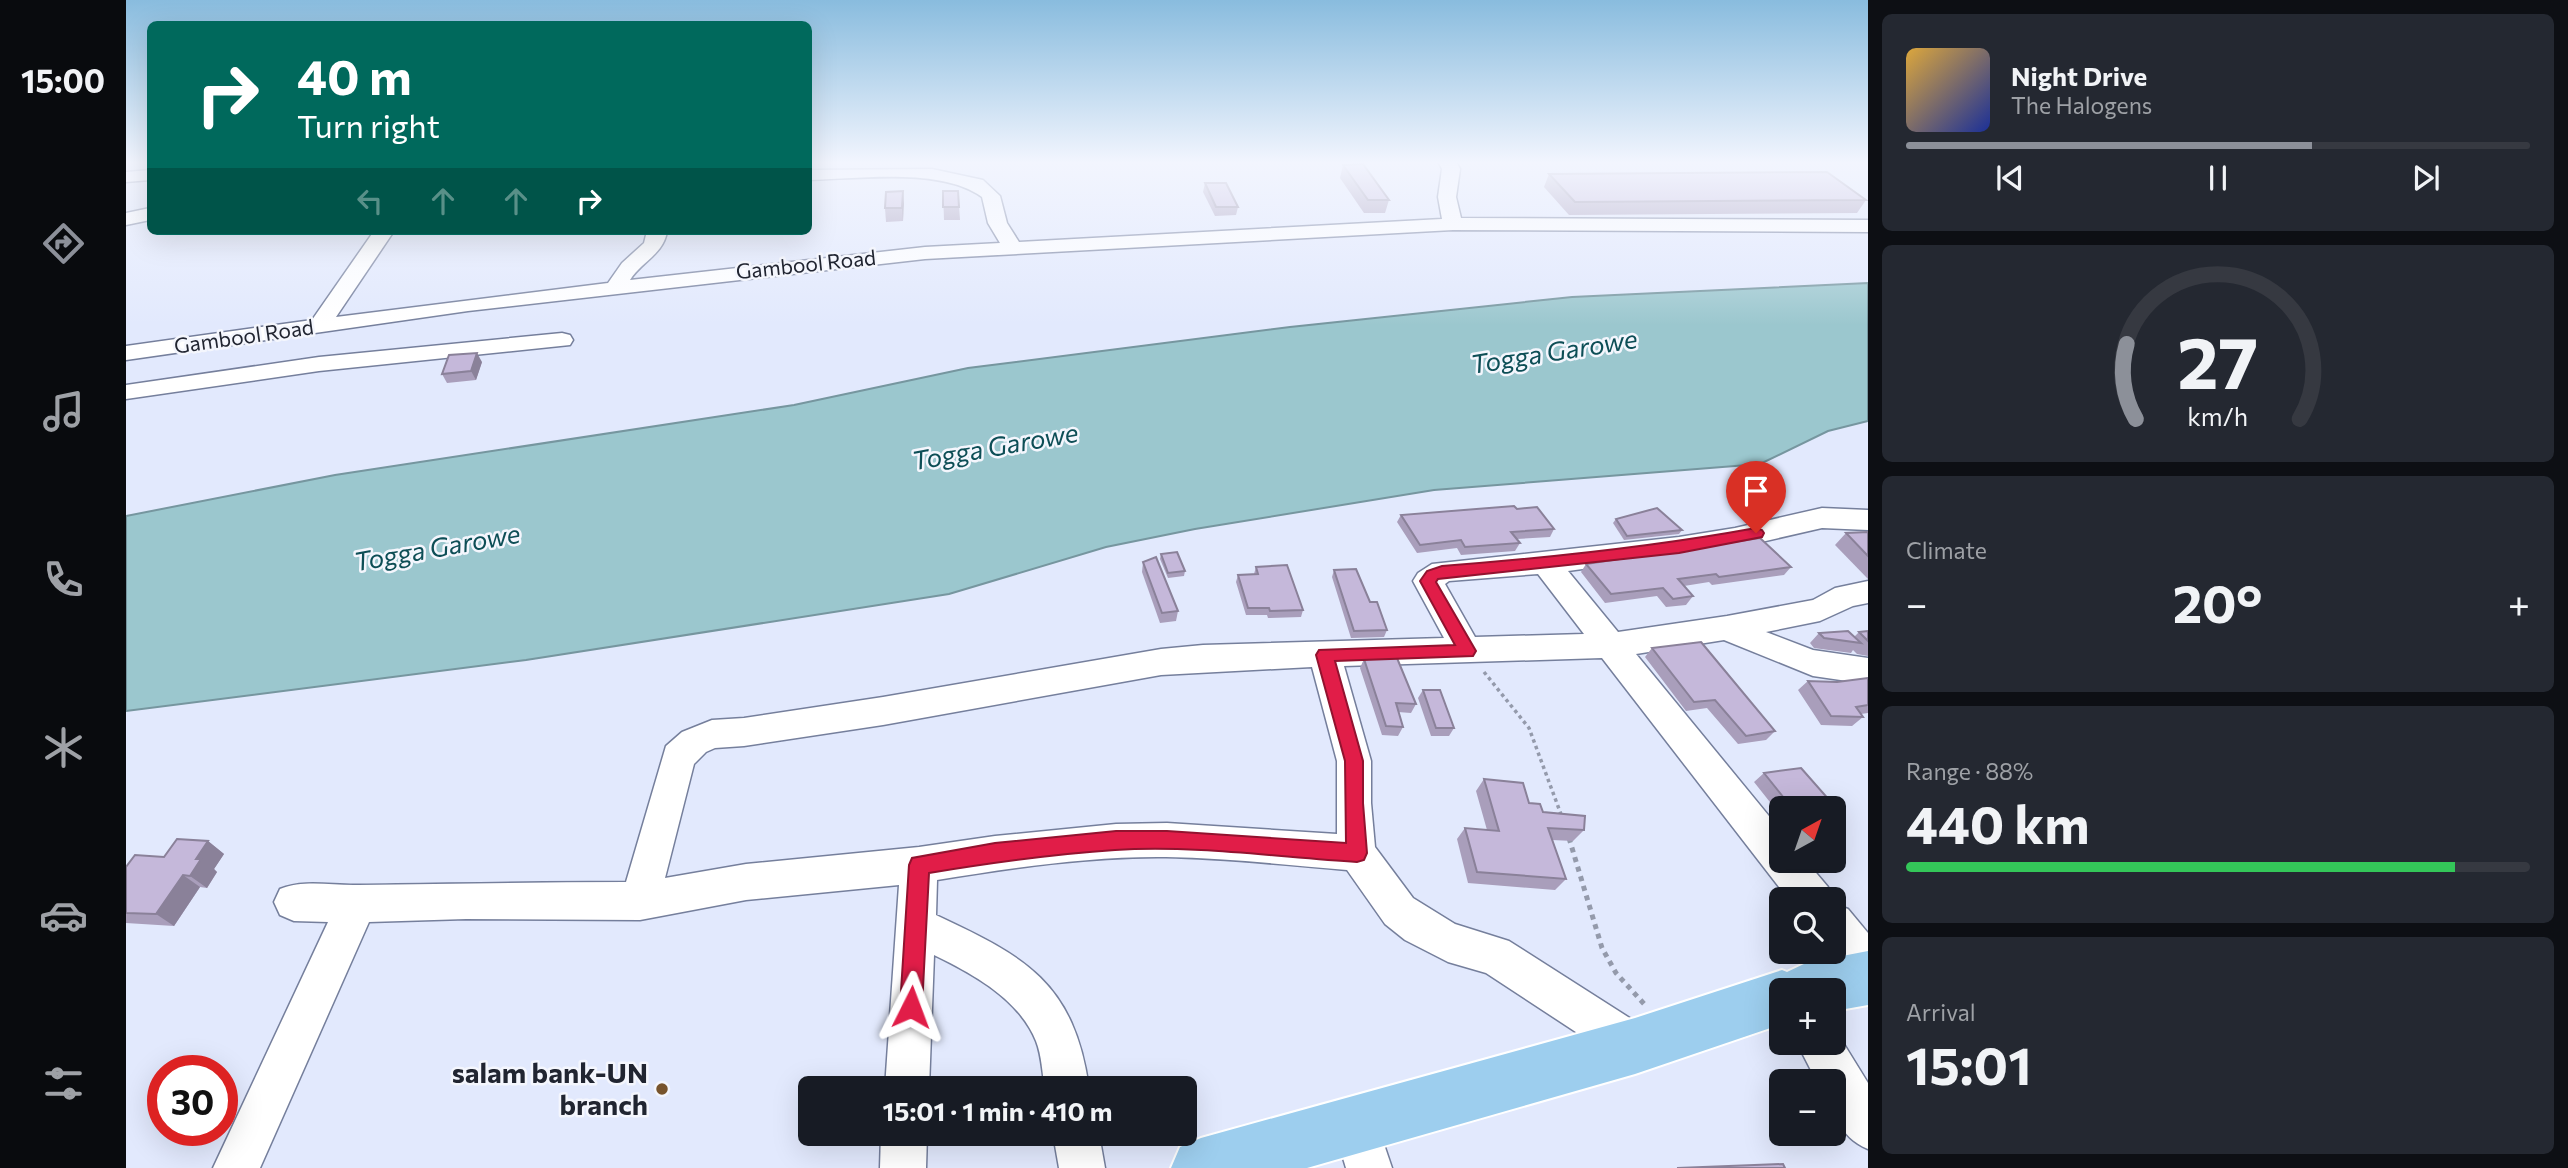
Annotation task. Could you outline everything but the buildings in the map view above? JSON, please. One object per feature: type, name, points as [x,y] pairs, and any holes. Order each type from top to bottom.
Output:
[{"type":"main road","points":[[1846,982],[1868,978]]},
{"type":"main road","points":[[1201,1168],[1362,1146],[1653,1039],[1769,1001]]},
{"type":"street","points":[[995,216],[1012,247]]},
{"type":"street","points":[[1451,216],[1453,224]]},
{"type":"street","name":"Gambool Road","points":[[126,354],[616,287],[804,265],[1012,247],[1453,224],[1868,226]]},
{"type":"street","points":[[318,327],[381,235]]},
{"type":"street","points":[[616,287],[626,270],[653,246],[657,235]]},
{"type":"street","points":[[126,392],[320,364],[562,340]]},
{"type":"street","points":[[1467,651],[1428,581],[1442,571],[1545,563],[1713,542],[1822,518],[1868,520]]},
{"type":"street","points":[[1545,563],[1769,844]]},
{"type":"street","points":[[640,901],[678,757],[694,742],[712,734],[744,732],[883,711],[1161,662],[1203,658],[1612,645],[1727,628],[1820,610],[1846,596],[1868,592]]},
{"type":"street","points":[[1727,628],[1783,653],[1818,664],[1850,671],[1868,671]]},
{"type":"street","points":[[1325,655],[1354,761],[1353,803],[1357,853],[1399,911],[1448,942],[1495,955],[1653,1039]]},
{"type":"street","points":[[294,902],[357,904],[466,900],[640,901],[746,882],[919,865],[995,853],[1116,841],[1167,840],[1357,853]]},
{"type":"street","points":[[908,1076],[919,865]]},
{"type":"street","points":[[1792,873],[1803,887]]},
{"type":"street","points":[[236,1168],[357,904]]},
{"type":"street","points":[[915,925],[1005,970],[1035,998],[1058,1040],[1065,1076]]},
{"type":"street","points":[[1846,937],[1868,964]]},
{"type":"street","points":[[1826,1055],[1868,1126]]},
{"type":"street","points":[[903,1168],[904,1146]]},
{"type":"street","points":[[1078,1146],[1082,1168]]},
{"type":"path","points":[[1467,651],[1529,728],[1564,822]]},
{"type":"path","points":[[1568,834],[1602,948],[1653,1039]]},
{"type":"water","name":"Togga Garowe","points":[[1868,283],[1868,421],[1828,431],[1760,464],[1434,490],[1195,529],[1106,547],[949,594],[526,660],[126,711],[126,516],[335,475],[794,405],[968,368],[1290,327],[1572,297]]},
{"type":"place","name":"salam bank-UN branch","points":[[662,1089]]},
{"type":"route","points":[[911,1007],[919,865],[995,853],[1116,841],[1167,840],[1357,853],[1353,803],[1354,761],[1325,655],[1467,651],[1428,581],[1433,575],[1442,571],[1545,563],[1679,547],[1756,533]]}]
